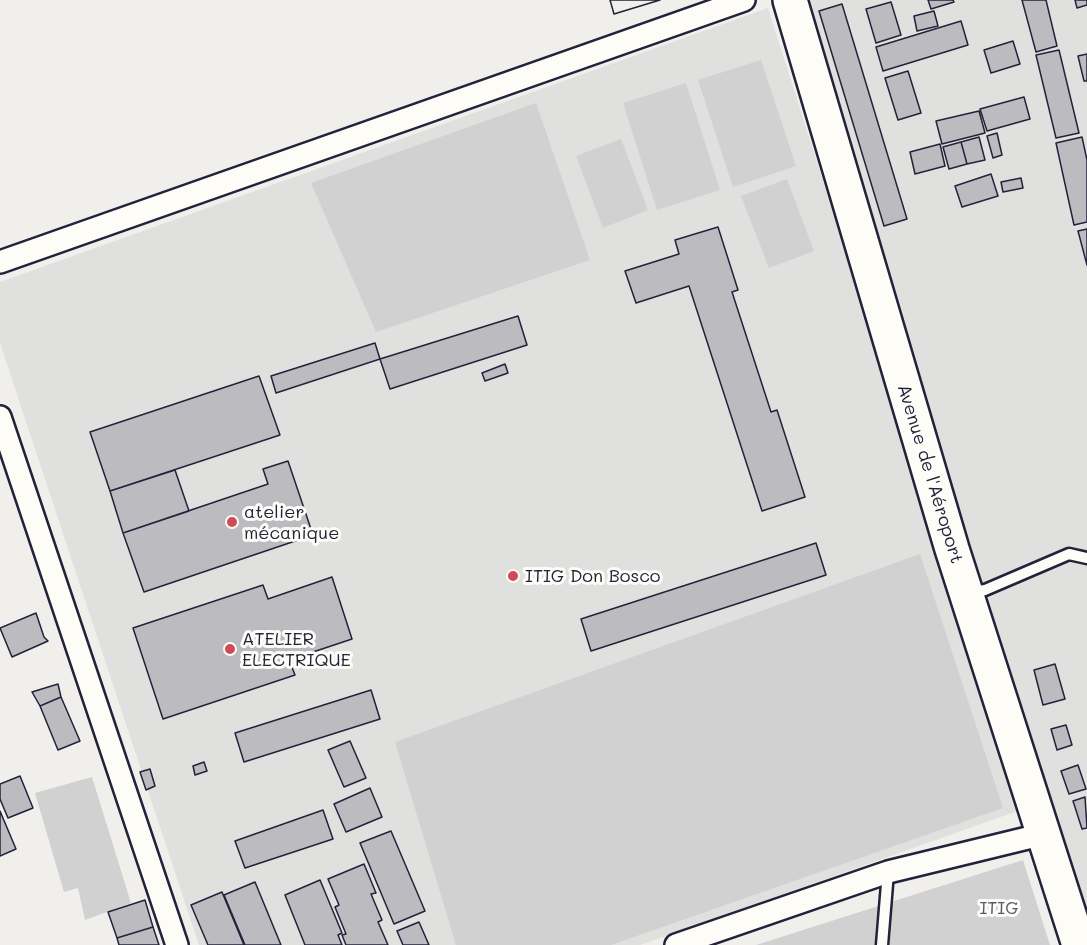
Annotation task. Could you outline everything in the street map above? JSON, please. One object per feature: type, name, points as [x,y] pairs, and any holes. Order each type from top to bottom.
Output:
[{"type":"highway","name":"Avenue de l'Aéroport","points":[[790,0],[967,594],[1078,945]]},
{"type":"street","points":[[0,262],[744,0]]},
{"type":"street","points":[[0,417],[177,945]]},
{"type":"street","points":[[676,945],[888,872],[1044,834]]},
{"type":"lane","points":[[967,594],[985,590],[1069,554],[1087,558]]},
{"type":"lane","points":[[882,945],[888,872]]},
{"type":"shaded area","points":[[796,0],[1087,0],[1087,923],[985,590]]},
{"type":"shaded area","name":"ITIG Don Bosco","points":[[768,8],[1023,809],[640,945],[199,945],[0,343],[0,282]]},
{"type":"green space","points":[[761,60],[796,166],[733,187],[698,80]]},
{"type":"green space","points":[[686,83],[720,190],[657,210],[623,103]]},
{"type":"green space","points":[[536,103],[590,260],[376,332],[311,183]]},
{"type":"green space","points":[[621,139],[648,210],[603,228],[576,156]]},
{"type":"green space","points":[[787,179],[814,251],[769,268],[741,196]]},
{"type":"green space","points":[[920,554],[1003,808],[611,945],[456,945],[395,742]]},
{"type":"green space","points":[[92,777],[131,903],[85,920],[78,888],[64,892],[35,793]]},
{"type":"green space","name":"ITIG","points":[[1023,860],[1050,945],[756,945]]},
{"type":"building","points":[[610,0],[660,0],[614,14]]},
{"type":"building","points":[[610,0],[660,0],[614,14]]},
{"type":"building","points":[[928,0],[953,0],[954,2],[931,9]]},
{"type":"building","points":[[1022,0],[1046,0],[1057,46],[1036,52]]},
{"type":"building","points":[[1075,0],[1087,0],[1087,5],[1077,8]]},
{"type":"building","points":[[891,2],[901,35],[876,43],[866,9]]},
{"type":"building","points":[[842,4],[907,219],[884,226],[819,11]]},
{"type":"building","points":[[934,11],[938,26],[917,31],[914,16]]},
{"type":"building","points":[[961,21],[968,45],[883,71],[876,47]]},
{"type":"building","points":[[1013,41],[1020,64],[991,73],[984,50]]},
{"type":"building","points":[[1059,50],[1079,133],[1056,138],[1036,55]]},
{"type":"building","points":[[1087,54],[1087,81],[1084,81],[1078,56]]},
{"type":"building","points":[[908,71],[921,113],[898,120],[885,78]]},
{"type":"building","points":[[1024,97],[1030,119],[987,131],[980,109]]},
{"type":"building","points":[[979,111],[985,133],[942,144],[936,121]]},
{"type":"building","points":[[997,133],[1002,155],[993,158],[987,136]]},
{"type":"building","points":[[979,137],[985,160],[967,164],[961,142]]},
{"type":"building","points":[[1082,137],[1087,160],[1087,222],[1074,225],[1056,143]]},
{"type":"building","points":[[961,142],[967,164],[949,169],[943,147]]},
{"type":"building","points":[[940,144],[945,166],[915,174],[910,152]]},
{"type":"building","points":[[991,174],[998,196],[962,207],[955,186]]},
{"type":"building","points":[[1021,178],[1023,188],[1003,192],[1001,182]]},
{"type":"building","points":[[718,227],[738,290],[732,292],[771,412],[777,410],[805,497],[762,511],[689,286],[636,303],[625,271],[679,254],[675,240]]},
{"type":"building","points":[[1087,229],[1087,265],[1078,231]]},
{"type":"building","points":[[518,316],[527,345],[390,389],[380,359]]},
{"type":"building","points":[[375,343],[380,359],[276,393],[271,376]]},
{"type":"building","points":[[505,364],[508,373],[485,381],[482,373]]},
{"type":"building","points":[[259,376],[280,435],[110,491],[90,432]]},
{"type":"building","name":"atelier mécanique","points":[[288,461],[313,535],[144,592],[123,533],[268,484],[263,469]]},
{"type":"building","points":[[175,470],[189,511],[123,533],[110,491]]},
{"type":"building","points":[[816,543],[826,575],[591,651],[581,619]]},
{"type":"building","name":"ATELIER ELECTRIQUE","points":[[332,577],[352,639],[289,660],[295,675],[163,719],[133,628],[263,585],[268,599]]},
{"type":"building","points":[[36,613],[44,637],[48,641],[12,657],[0,628]]},
{"type":"building","points":[[1055,664],[1065,699],[1043,705],[1034,670]]},
{"type":"building","points":[[58,684],[61,697],[40,706],[32,692]]},
{"type":"building","points":[[371,690],[380,719],[244,762],[235,733]]},
{"type":"building","points":[[61,697],[80,741],[58,750],[40,706]]},
{"type":"building","points":[[1066,725],[1072,745],[1057,750],[1051,729]]},
{"type":"building","points":[[350,741],[366,778],[344,787],[328,750]]},
{"type":"building","points":[[204,762],[207,771],[195,775],[193,766]]},
{"type":"building","points":[[1078,765],[1086,789],[1069,794],[1061,771]]},
{"type":"building","points":[[150,769],[155,786],[146,790],[140,772]]},
{"type":"building","points":[[20,776],[33,808],[8,818],[0,799],[0,784]]},
{"type":"building","points":[[370,788],[382,817],[346,832],[334,804]]},
{"type":"building","points":[[1085,797],[1087,828],[1082,829],[1073,801]]},
{"type":"building","points":[[323,810],[333,839],[245,868],[235,841]]},
{"type":"building","points":[[0,811],[16,849],[0,856]]},
{"type":"building","points":[[391,831],[425,911],[394,924],[360,843]]},
{"type":"building","points":[[364,864],[376,893],[371,894],[382,920],[378,922],[388,945],[346,945],[342,935],[346,934],[335,907],[339,905],[328,879]]},
{"type":"building","points":[[320,880],[342,933],[338,935],[342,945],[305,945],[285,895]]},
{"type":"building","points":[[255,882],[281,945],[245,945],[224,895]]},
{"type":"building","points":[[222,892],[244,945],[208,945],[191,905]]},
{"type":"building","points":[[145,900],[153,927],[117,938],[108,912]]},
{"type":"building","points":[[419,922],[429,945],[403,945],[397,931]]},
{"type":"building","points":[[153,927],[159,945],[119,945],[117,938]]},
{"type":"place","name":"atelier mécanique","points":[[232,522]]},
{"type":"place","name":"ITIG Don Bosco","points":[[513,576]]},
{"type":"place","name":"ATELIER ELECTRIQUE","points":[[230,649]]}]
